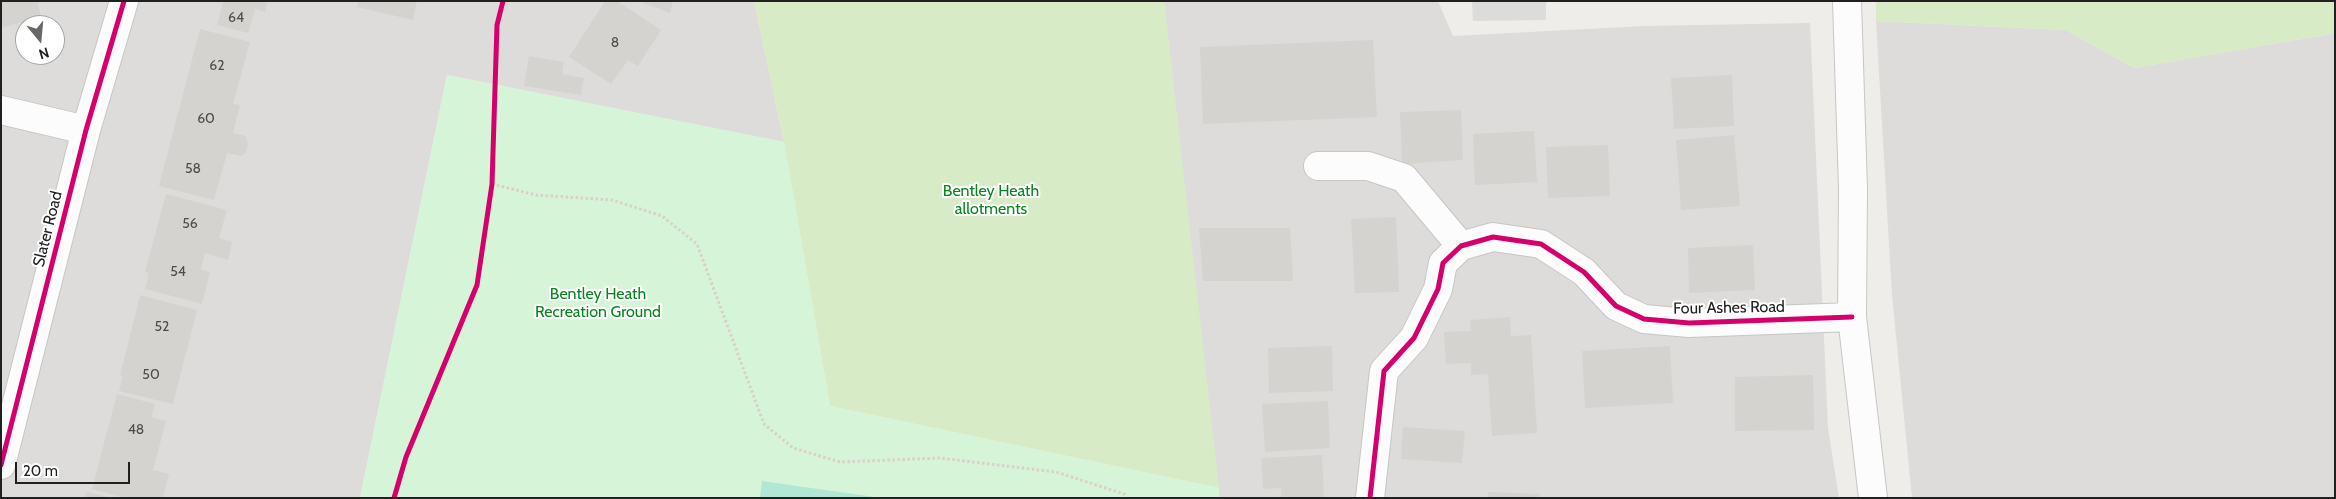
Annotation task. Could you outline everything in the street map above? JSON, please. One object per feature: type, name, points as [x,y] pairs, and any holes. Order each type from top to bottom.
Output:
[{"type":"street","name":"Slater Road","points":[[1,464],[86,130],[124,1]]},
{"type":"street","points":[[1846,1],[1853,189],[1852,317],[1873,498]]},
{"type":"street","points":[[1,110],[86,130]]},
{"type":"street","points":[[1318,166],[1368,166],[1404,178],[1461,246]]},
{"type":"street","name":"Four Ashes Road","points":[[1370,498],[1384,371],[1414,338],[1438,289],[1443,263],[1461,246],[1493,237],[1541,244],[1584,272],[1616,306],[1644,318],[1689,323],[1852,317]]},
{"type":"path","points":[[491,192],[492,174]]},
{"type":"path","points":[[492,184],[536,195],[612,200],[662,216],[698,244],[764,424],[793,448],[840,462],[940,458],[1056,472],[1124,494],[1127,498]]},
{"type":"shaded area","points":[[1,1],[754,1],[784,142],[447,75],[360,498],[1,498]]},
{"type":"shaded area","points":[[1164,1],[1438,1],[1453,36],[1644,26],[1810,23],[1828,428],[1839,498],[1219,498]]},
{"type":"shaded area","points":[[1472,1],[1546,1],[1546,20],[1473,21]]},
{"type":"shaded area","points":[[1876,21],[2066,30],[2134,68],[2335,33],[2335,498],[1912,498],[1892,295]]},
{"type":"green space","name":"Bentley Heath allotments","points":[[754,1],[1164,1],[1219,488],[830,406],[784,142]]},
{"type":"green space","points":[[1876,1],[2335,1],[2335,33],[2134,68],[2066,30],[1876,21]]},
{"type":"green space","name":"Bentley Heath Recreation Ground","points":[[447,75],[784,142],[830,406],[1219,488],[1219,498],[360,498]]},
{"type":"green space","points":[[762,481],[882,498],[760,498]]},
{"type":"building","points":[[1,1],[37,1],[40,15],[15,15],[15,24],[1,28]]},
{"type":"building","points":[[223,1],[268,1],[265,12],[255,9],[248,33],[217,25]]},
{"type":"building","points":[[359,1],[417,1],[413,20],[357,7]]},
{"type":"building","points":[[605,1],[617,1],[661,30],[638,66],[628,60],[611,84],[569,57]]},
{"type":"building","points":[[638,1],[673,1],[670,13]]},
{"type":"building","points":[[200,29],[250,42],[233,104],[240,105],[233,133],[245,136],[248,144],[246,152],[241,156],[227,153],[214,200],[159,186]]},
{"type":"building","points":[[1373,40],[1377,117],[1203,124],[1200,47]]},
{"type":"building","points":[[529,56],[564,62],[562,74],[584,78],[581,95],[524,86]]},
{"type":"building","points":[[1732,75],[1734,126],[1674,129],[1671,78]]},
{"type":"building","points":[[1461,110],[1463,160],[1402,164],[1400,112]]},
{"type":"building","points":[[1534,131],[1537,182],[1475,185],[1473,134]]},
{"type":"building","points":[[1734,135],[1740,206],[1681,210],[1676,140]]},
{"type":"building","points":[[1608,145],[1610,196],[1548,198],[1546,147]]},
{"type":"building","points":[[166,194],[227,210],[219,238],[232,242],[228,260],[205,253],[201,269],[210,272],[202,304],[145,289],[149,273],[145,272]]},
{"type":"building","points":[[1396,217],[1399,292],[1355,293],[1351,219]]},
{"type":"building","points":[[1199,228],[1290,228],[1293,281],[1203,281]]},
{"type":"building","points":[[1753,245],[1755,290],[1689,293],[1688,248]]},
{"type":"building","points":[[140,295],[197,310],[173,404],[119,391],[123,376],[120,375]]},
{"type":"building","points":[[1510,317],[1511,336],[1531,335],[1537,433],[1492,436],[1488,374],[1471,375],[1471,363],[1446,364],[1444,332],[1471,331],[1470,320]]},
{"type":"building","points":[[1332,346],[1333,391],[1269,393],[1268,348]]},
{"type":"building","points":[[1670,346],[1673,403],[1585,408],[1582,351]]},
{"type":"building","points":[[1813,375],[1814,430],[1735,431],[1735,377]]},
{"type":"building","points":[[117,394],[155,404],[151,417],[166,421],[153,470],[169,474],[163,498],[126,498],[92,489]]},
{"type":"building","points":[[1328,401],[1330,448],[1265,452],[1262,404]]},
{"type":"building","points":[[1403,427],[1465,431],[1462,463],[1401,459]]},
{"type":"building","points":[[1322,455],[1324,498],[1281,498],[1281,488],[1263,489],[1261,458]]},
{"type":"building","points":[[86,492],[109,497],[109,498],[85,498]]},
{"type":"building","points":[[1488,492],[1540,494],[1539,498],[1488,498]]},
{"type":"cycle path","points":[[1,465],[86,130],[124,1]]},
{"type":"cycle path","points":[[394,498],[406,457],[477,285],[492,184],[497,25],[503,1]]},
{"type":"cycle path","points":[[1370,498],[1384,371],[1414,338],[1438,289],[1443,263],[1461,246],[1493,237],[1541,244],[1584,272],[1616,306],[1644,319],[1689,323],[1852,317]]}]
